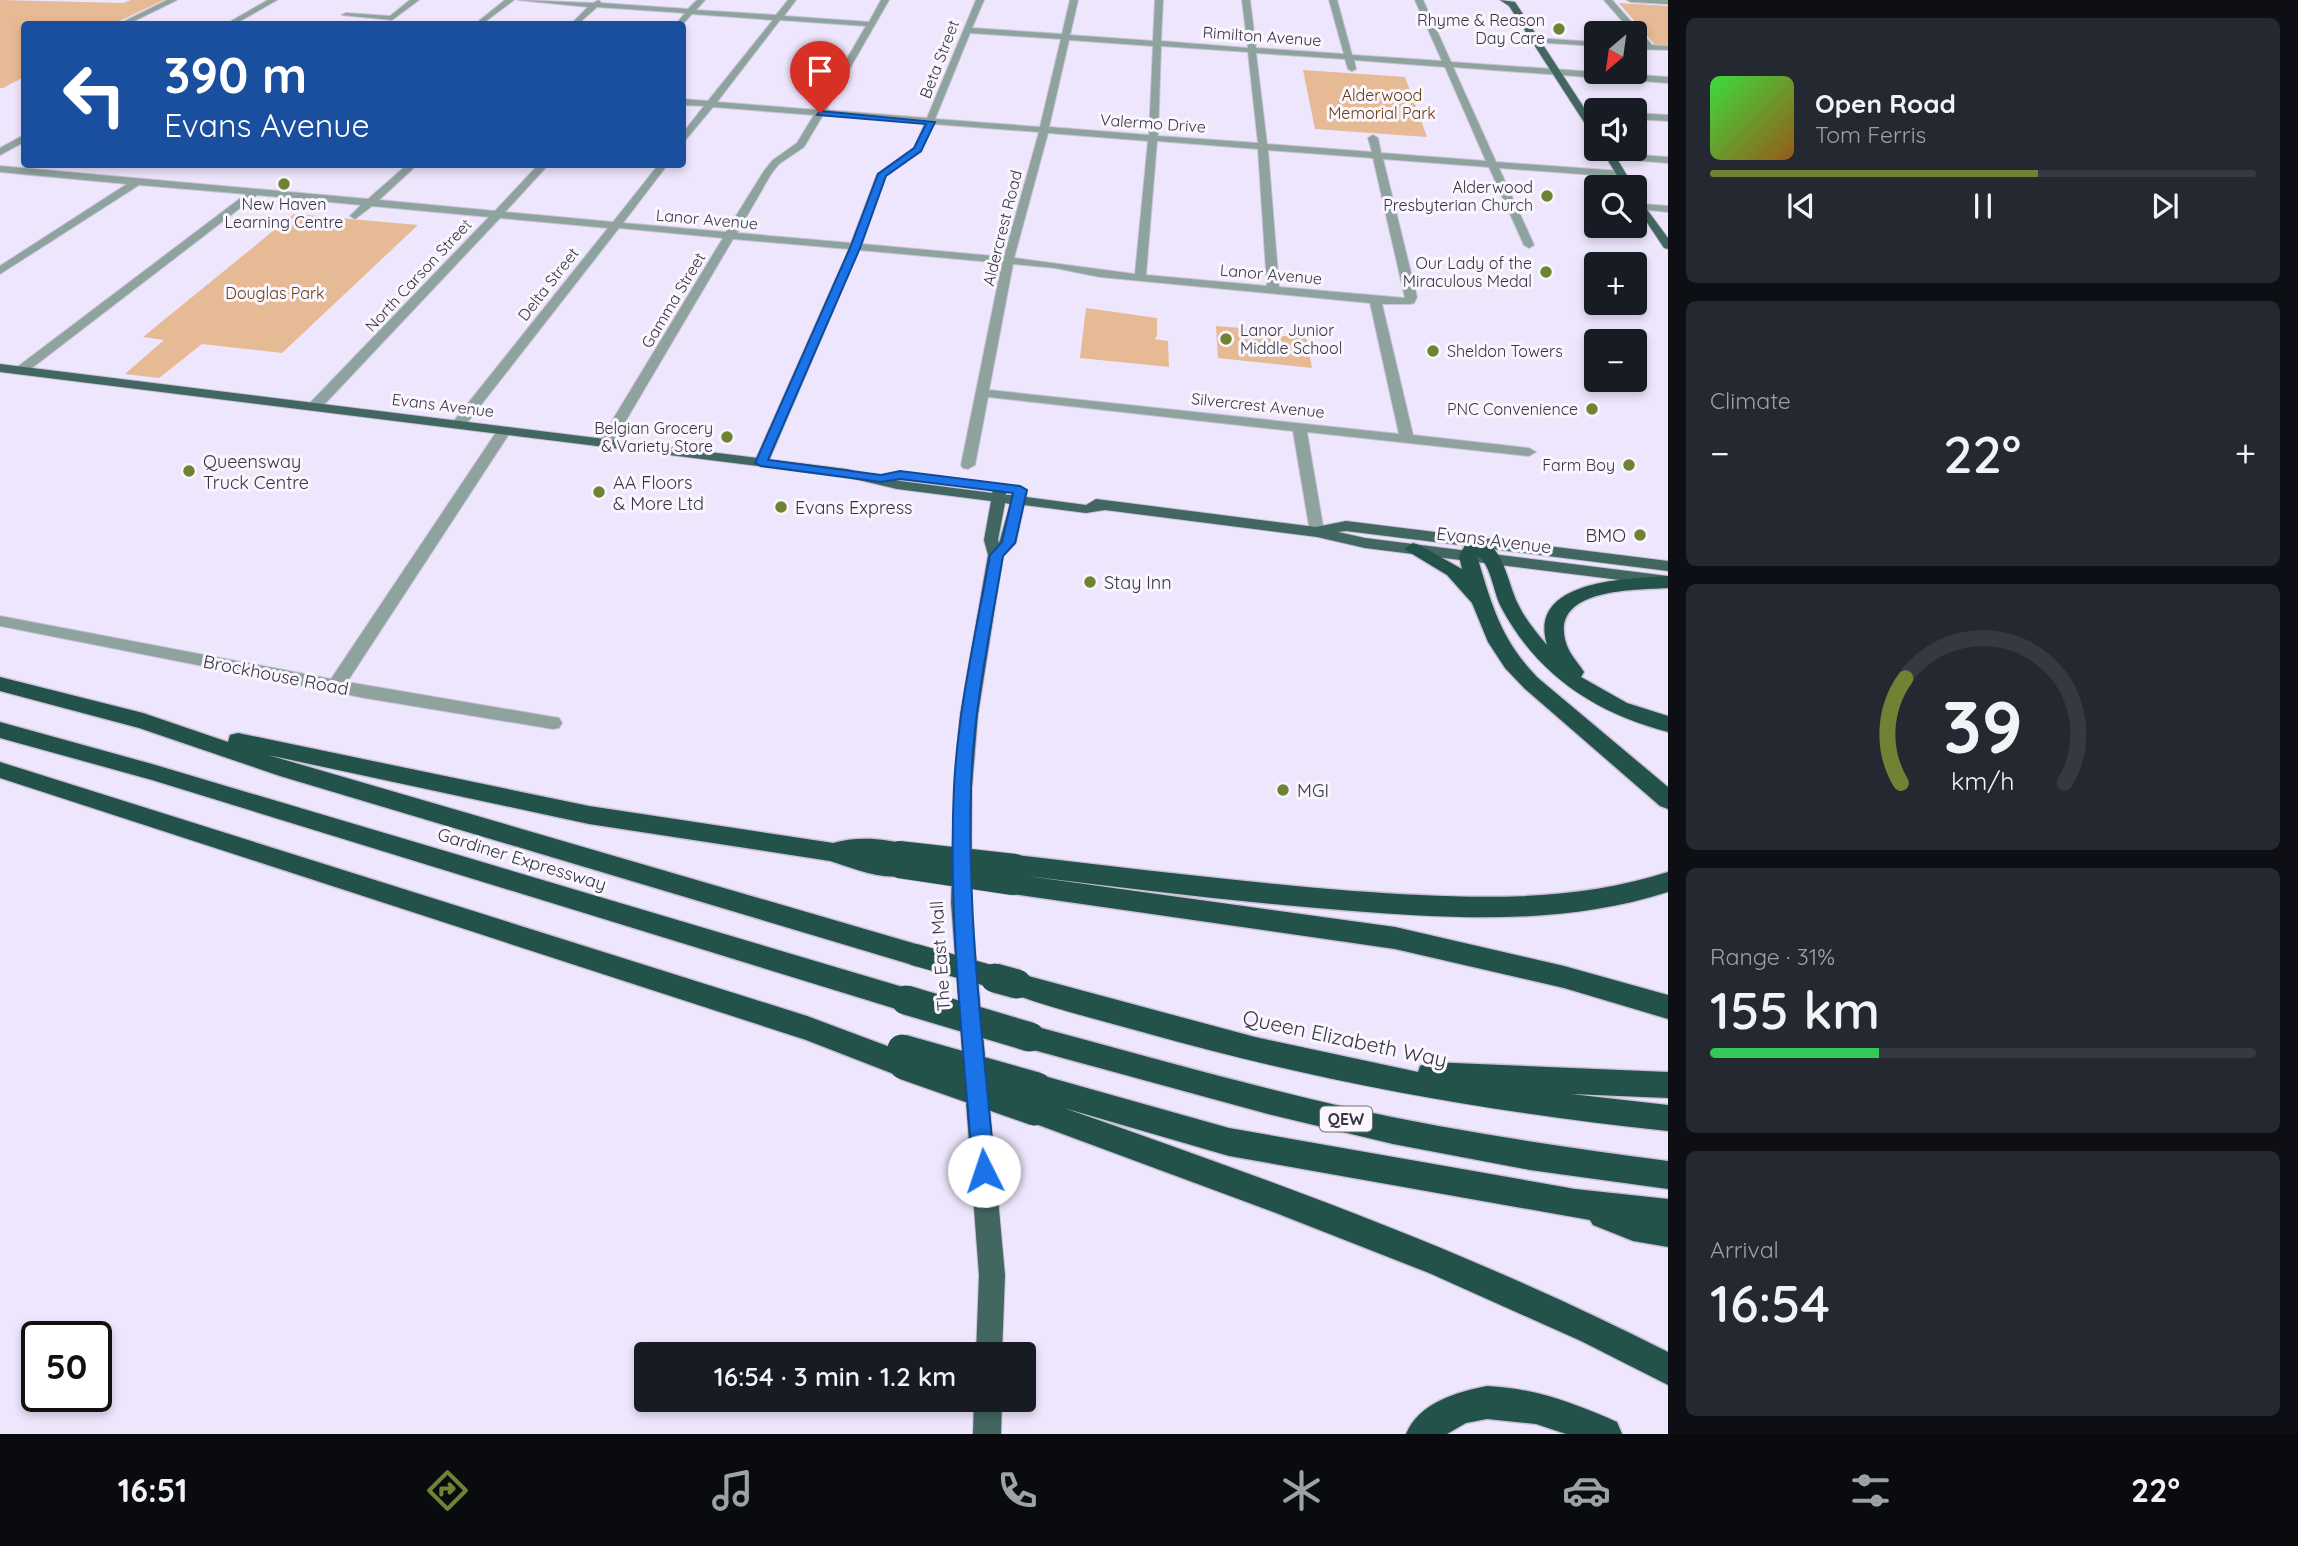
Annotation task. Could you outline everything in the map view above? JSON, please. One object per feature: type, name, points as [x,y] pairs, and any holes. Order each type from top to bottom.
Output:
[{"type":"highway","points":[[1413,549],[1454,571],[1466,583],[1483,609],[1503,650],[1531,683],[1668,800]]},
{"type":"highway","points":[[1471,549],[1483,609]]},
{"type":"highway","points":[[1471,549],[1492,559],[1506,599],[1540,653],[1564,675],[1618,708],[1668,724]]},
{"type":"highway","points":[[1601,697],[1561,656],[1553,640],[1554,620],[1563,608],[1584,593],[1616,586],[1668,582]]},
{"type":"highway","name":"Gardiner Expressway","points":[[0,684],[143,721],[280,768],[1017,984]]},
{"type":"highway","points":[[143,721],[589,815],[830,852],[865,862],[899,860],[1014,874],[1473,908],[1576,904],[1619,897],[1668,882]]},
{"type":"highway","name":"Gardiner Expressway","points":[[0,730],[164,776],[1030,1037],[1304,1110],[1459,1143],[1586,1165],[1668,1175]]},
{"type":"highway","points":[[0,770],[827,1035],[1036,1099],[1228,1142],[1575,1204],[1668,1213]]},
{"type":"highway","points":[[1014,874],[1395,938],[1564,977],[1668,1007]]},
{"type":"highway","name":"Queen Elizabeth Way","points":[[1017,984],[1291,1059],[1580,1109],[1668,1118]]},
{"type":"highway","points":[[1362,1073],[1668,1085]]},
{"type":"highway","points":[[1036,1099],[1242,1186],[1457,1268],[1564,1316],[1668,1369]]},
{"type":"highway","points":[[1575,1204],[1633,1226],[1668,1232]]},
{"type":"highway","points":[[1423,1434],[1438,1419],[1469,1405],[1489,1402],[1543,1409],[1605,1434]]},
{"type":"main road","points":[[1510,1],[1584,115]]},
{"type":"main road","points":[[1613,161],[1621,174]]},
{"type":"main road","points":[[1647,213],[1668,246]]},
{"type":"main road","name":"Evans Avenue","points":[[0,369],[761,463],[881,479],[897,485],[1019,495],[1086,509],[1105,506],[1317,532],[1344,540],[1413,549],[1471,549],[1668,566]]},
{"type":"main road","name":"The East Mall","points":[[989,1342],[992,1275],[961,903],[963,786],[969,715],[996,555],[991,540],[999,493]]},
{"type":"main road","name":"The East Mall","points":[[996,555],[1008,543],[1019,495]]},
{"type":"main road","name":"Evans Avenue","points":[[1317,532],[1346,526],[1471,549]]},
{"type":"main road","name":"Evans Avenue","points":[[1492,559],[1668,582]]},
{"type":"main road","points":[[987,1434],[988,1412]]},
{"type":"street","points":[[129,21],[173,0]]},
{"type":"street","points":[[235,21],[273,0]]},
{"type":"street","points":[[346,15],[392,18],[415,0]]},
{"type":"street","points":[[482,21],[510,0]]},
{"type":"street","points":[[522,0],[598,3],[871,24]]},
{"type":"street","points":[[681,21],[701,0]]},
{"type":"street","points":[[686,136],[792,0]]},
{"type":"street","name":"Gamma Street","points":[[605,444],[766,173],[776,162],[801,145],[885,0]]},
{"type":"street","name":"Beta Street","points":[[761,463],[855,248],[882,174],[918,150],[980,0]]},
{"type":"street","name":"Aldercrest Road","points":[[968,465],[1008,261],[1044,131],[1074,0]]},
{"type":"street","points":[[1140,278],[1153,139],[1159,0]]},
{"type":"street","points":[[1245,0],[1264,147],[1273,290]]},
{"type":"street","points":[[1333,0],[1352,69]]},
{"type":"street","points":[[1419,0],[1529,245]]},
{"type":"street","points":[[1608,0],[1649,47],[1668,48]]},
{"type":"street","points":[[1631,0],[1668,2]]},
{"type":"street","points":[[577,21],[598,3]]},
{"type":"street","name":"Rimilton Avenue","points":[[967,30],[1668,80]]},
{"type":"street","points":[[1535,40],[1584,43]]},
{"type":"street","name":"Valermo Drive","points":[[686,102],[1621,174]]},
{"type":"street","points":[[1647,117],[1668,118]]},
{"type":"street","points":[[1373,138],[1376,156]]},
{"type":"street","points":[[0,152],[21,140]]},
{"type":"street","name":"Lanor Avenue","points":[[0,169],[1008,261],[1140,278],[1410,301],[1376,156]]},
{"type":"street","points":[[1647,157],[1668,160]]},
{"type":"street","points":[[355,216],[409,168]]},
{"type":"street","name":"North Carson Street","points":[[313,407],[541,168]]},
{"type":"street","name":"Delta Street","points":[[458,425],[661,168]]},
{"type":"street","points":[[0,271],[138,181]]},
{"type":"street","points":[[20,371],[256,192]]},
{"type":"street","points":[[1647,207],[1668,209]]},
{"type":"street","points":[[1375,300],[1406,438]]},
{"type":"street","name":"Silvercrest Avenue","points":[[982,393],[1530,452]]},
{"type":"street","points":[[1299,426],[1317,532]]},
{"type":"street","points":[[336,685],[504,431]]},
{"type":"street","name":"Brockhouse Road","points":[[0,621],[513,718],[554,723]]},
{"type":"green space","points":[[0,0],[123,3],[131,0],[164,0],[119,21],[21,21],[21,79],[0,88]]},
{"type":"green space","points":[[1619,3],[1668,6],[1668,46],[1655,45],[1647,36],[1647,21],[1634,21]]},
{"type":"green space","name":"Alderwood Memorial Park","points":[[1303,70],[1405,77],[1427,137],[1315,129]]},
{"type":"green space","name":"Douglas Park","points":[[294,214],[418,225],[282,353],[202,344],[159,378],[125,374],[164,340],[143,337]]},
{"type":"green space","points":[[1086,308],[1157,318],[1157,336],[1154,339],[1168,341],[1169,367],[1080,358]]},
{"type":"green space","points":[[1216,326],[1265,330],[1266,336],[1306,336],[1312,368],[1218,358]]},
{"type":"place","name":"Rhyme & Reason Day Care","points":[[1559,29]]},
{"type":"place","name":"New Haven Learning Centre","points":[[284,184]]},
{"type":"place","name":"Alderwood Presbyterian Church","points":[[1547,196]]},
{"type":"place","name":"Our Lady of the Miraculous Medal","points":[[1546,272]]},
{"type":"place","name":"Lanor Junior Middle School","points":[[1226,339]]},
{"type":"place","name":"Sheldon Towers","points":[[1433,351]]},
{"type":"place","name":"PNC Convenience","points":[[1592,409]]},
{"type":"place","name":"Belgian Grocery & Variety Store","points":[[727,437]]},
{"type":"place","name":"Farm Boy","points":[[1629,465]]},
{"type":"place","name":"Queensway Truck Centre","points":[[189,471]]},
{"type":"place","name":"AA Floors & More Ltd","points":[[599,492]]},
{"type":"place","name":"Evans Express","points":[[781,507]]},
{"type":"place","name":"BMO","points":[[1640,535]]},
{"type":"place","name":"Stay Inn","points":[[1090,582]]},
{"type":"place","name":"MGI","points":[[1283,790]]},
{"type":"route","points":[[820,113],[931,122],[918,150],[882,174],[855,248],[761,463],[881,479],[900,475],[1020,490],[1008,543],[996,555],[969,715],[963,786],[961,903],[984,1171]]}]
